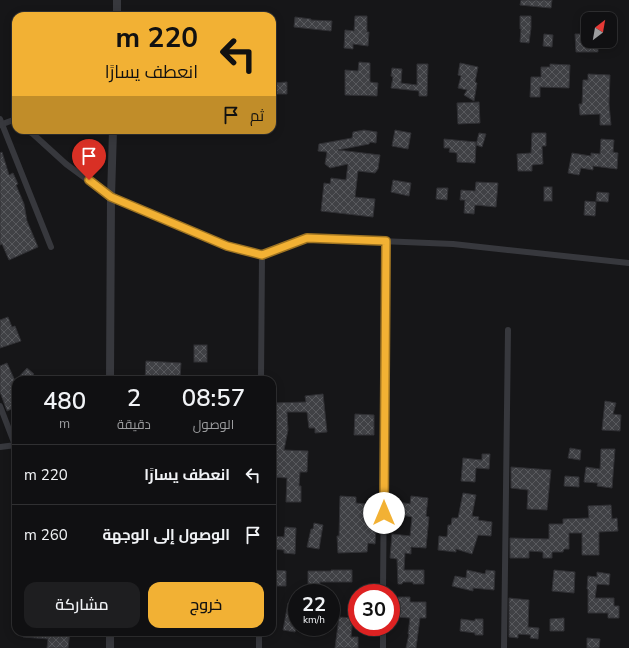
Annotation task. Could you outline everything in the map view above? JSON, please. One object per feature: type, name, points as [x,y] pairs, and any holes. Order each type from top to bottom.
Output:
[{"type":"street","points":[[117,0],[117,12]]},
{"type":"street","points":[[12,120],[1,122],[51,247]]},
{"type":"street","points":[[34,134],[66,164],[111,197],[227,246],[262,255],[307,238],[453,244],[629,263]]},
{"type":"street","points":[[110,376],[113,134]]},
{"type":"street","points":[[383,584],[386,241]]},
{"type":"street","points":[[261,376],[262,255]]},
{"type":"street","points":[[504,648],[508,330]]},
{"type":"street","points":[[0,406],[12,435]]},
{"type":"street","points":[[0,447],[12,446]]},
{"type":"street","points":[[110,636],[110,648]]},
{"type":"street","points":[[259,636],[259,648]]},
{"type":"street","points":[[383,636],[383,648]]},
{"type":"building","points":[[521,0],[552,0],[551,8],[520,5]]},
{"type":"building","points":[[355,16],[367,16],[367,32],[369,32],[368,46],[353,44],[353,49],[344,48],[345,30],[354,31]]},
{"type":"building","points":[[520,16],[531,16],[529,43],[520,42]]},
{"type":"building","points":[[295,17],[311,20],[332,21],[331,31],[294,27]]},
{"type":"building","points":[[544,34],[553,35],[552,47],[543,46]]},
{"type":"building","points":[[575,34],[581,34],[581,48],[598,48],[598,52],[576,52]]},
{"type":"building","points":[[359,62],[370,63],[370,82],[378,83],[377,96],[345,95],[345,70],[358,71]]},
{"type":"building","points":[[460,63],[478,67],[475,82],[477,83],[474,101],[464,95],[467,90],[458,88],[461,76],[458,75]]},
{"type":"building","points":[[417,64],[428,64],[427,96],[419,96],[419,91],[391,88],[393,77],[391,76],[392,68],[402,69],[401,83],[417,85]]},
{"type":"building","points":[[550,64],[570,65],[569,88],[540,87],[540,97],[530,97],[531,77],[541,77],[541,67],[550,67]]},
{"type":"building","points":[[588,74],[610,75],[609,104],[611,125],[600,125],[600,114],[580,115],[579,104],[582,104],[583,80],[588,80]]},
{"type":"building","points":[[287,82],[287,94],[276,94],[276,83]]},
{"type":"building","points":[[479,102],[480,123],[458,124],[457,103]]},
{"type":"building","points":[[364,130],[377,132],[376,143],[370,142],[369,144],[338,150],[380,155],[378,169],[375,173],[358,171],[355,197],[375,199],[373,217],[321,211],[324,183],[330,184],[331,178],[346,180],[348,164],[330,168],[325,164],[327,152],[318,151],[319,144],[352,138],[353,132]]},
{"type":"building","points":[[395,130],[411,133],[408,149],[392,146]]},
{"type":"building","points":[[479,133],[486,134],[482,147],[476,145]]},
{"type":"building","points":[[532,133],[546,133],[546,146],[542,146],[543,164],[532,165],[532,171],[518,171],[517,154],[531,153]]},
{"type":"building","points":[[444,139],[476,142],[475,163],[457,162],[457,153],[449,152],[450,148],[444,148]]},
{"type":"building","points":[[601,139],[614,140],[613,152],[618,153],[617,169],[593,166],[593,170],[581,168],[579,175],[568,173],[572,153],[591,156],[591,153],[600,154]]},
{"type":"building","points":[[2,152],[9,175],[13,173],[18,184],[16,185],[24,204],[27,221],[38,247],[9,260],[2,244],[0,245],[0,153]]},
{"type":"building","points":[[393,180],[411,183],[409,196],[391,192]]},
{"type":"building","points":[[476,182],[498,183],[496,207],[475,205],[474,214],[464,213],[465,200],[460,200],[461,190],[475,191]]},
{"type":"building","points":[[544,187],[552,187],[552,201],[544,201]]},
{"type":"building","points":[[437,188],[448,188],[447,200],[436,199]]},
{"type":"building","points":[[597,192],[609,193],[608,202],[596,201]]},
{"type":"building","points":[[585,201],[596,202],[595,216],[584,215]]},
{"type":"building","points":[[8,317],[12,327],[15,326],[21,341],[0,348],[0,320]]},
{"type":"building","points":[[194,345],[207,345],[207,362],[194,362]]},
{"type":"building","points":[[146,361],[181,363],[180,376],[145,376]]},
{"type":"building","points":[[7,363],[13,376],[12,409],[7,411],[0,392],[0,366]]},
{"type":"building","points":[[27,368],[34,374],[32,376],[20,376]]},
{"type":"building","points":[[323,394],[327,432],[315,433],[315,428],[309,428],[307,412],[287,412],[288,430],[284,450],[308,451],[307,472],[300,472],[299,486],[301,486],[301,502],[286,502],[287,478],[276,477],[276,403],[306,402],[305,396]]},
{"type":"building","points":[[605,401],[616,403],[613,414],[621,415],[620,431],[602,430]]},
{"type":"building","points":[[355,414],[374,415],[374,435],[354,435]]},
{"type":"building","points":[[570,448],[581,450],[580,460],[568,458]]},
{"type":"building","points":[[601,449],[615,449],[612,488],[597,486],[598,483],[584,482],[586,467],[600,469]]},
{"type":"building","points":[[482,454],[490,454],[489,469],[476,468],[475,482],[461,481],[463,458],[482,460]]},
{"type":"building","points":[[511,467],[551,470],[547,510],[527,509],[528,490],[511,488]]},
{"type":"building","points":[[565,476],[579,477],[579,487],[564,486]]},
{"type":"building","points":[[463,493],[476,495],[472,516],[479,517],[478,520],[492,522],[491,536],[478,535],[472,554],[456,549],[456,552],[438,550],[439,536],[447,537],[448,525],[451,525],[452,518],[458,518]]},
{"type":"building","points":[[340,496],[356,497],[356,503],[367,504],[367,516],[377,516],[375,544],[368,543],[367,552],[338,553],[337,536],[339,536]]},
{"type":"building","points":[[411,496],[428,498],[426,516],[429,517],[426,548],[411,547],[411,554],[405,553],[404,570],[424,570],[424,584],[403,582],[402,584],[398,584],[397,559],[390,558],[392,534],[410,536],[412,517],[397,514],[399,502],[410,504]]},
{"type":"building","points":[[611,505],[612,519],[617,518],[618,531],[599,532],[599,555],[582,555],[582,533],[569,533],[569,549],[564,549],[563,552],[552,552],[552,558],[543,558],[543,552],[529,551],[529,558],[510,558],[510,538],[549,539],[549,524],[563,524],[563,519],[589,518],[588,506]]},
{"type":"building","points":[[314,523],[323,525],[319,549],[307,547]]},
{"type":"building","points":[[285,527],[296,528],[295,554],[284,553],[284,550],[276,549],[276,536],[284,537]]},
{"type":"building","points":[[276,570],[286,571],[286,586],[276,586]]},
{"type":"building","points":[[352,570],[352,582],[320,582],[320,584],[308,584],[308,571]]},
{"type":"building","points":[[467,570],[485,574],[486,570],[495,571],[494,590],[473,588],[473,591],[452,586],[455,576],[466,578]]},
{"type":"building","points":[[554,570],[575,572],[574,593],[552,591]]},
{"type":"building","points":[[597,572],[610,574],[609,585],[597,584],[595,598],[614,598],[614,606],[619,606],[619,618],[608,618],[608,613],[588,613],[588,576],[597,577]]},
{"type":"building","points":[[400,597],[410,597],[410,602],[426,602],[426,618],[420,618],[416,648],[406,648],[410,618],[400,617]]},
{"type":"building","points":[[509,598],[529,600],[528,627],[539,628],[538,639],[530,638],[531,635],[518,634],[518,638],[509,637]]},
{"type":"building","points":[[288,603],[288,631],[283,630]]},
{"type":"building","points":[[340,617],[348,618],[348,636],[358,637],[358,648],[335,648],[337,636],[340,636]]},
{"type":"building","points":[[564,618],[564,631],[550,631],[550,619]]},
{"type":"building","points":[[461,619],[475,621],[475,619],[483,619],[483,635],[475,635],[475,633],[460,631]]},
{"type":"building","points":[[70,636],[68,648],[47,648],[48,639],[23,637]]},
{"type":"building","points":[[587,638],[600,639],[599,648],[587,648]]},
{"type":"route","points":[[89,180],[111,197],[227,246],[262,255],[307,238],[386,241],[384,513]]}]
